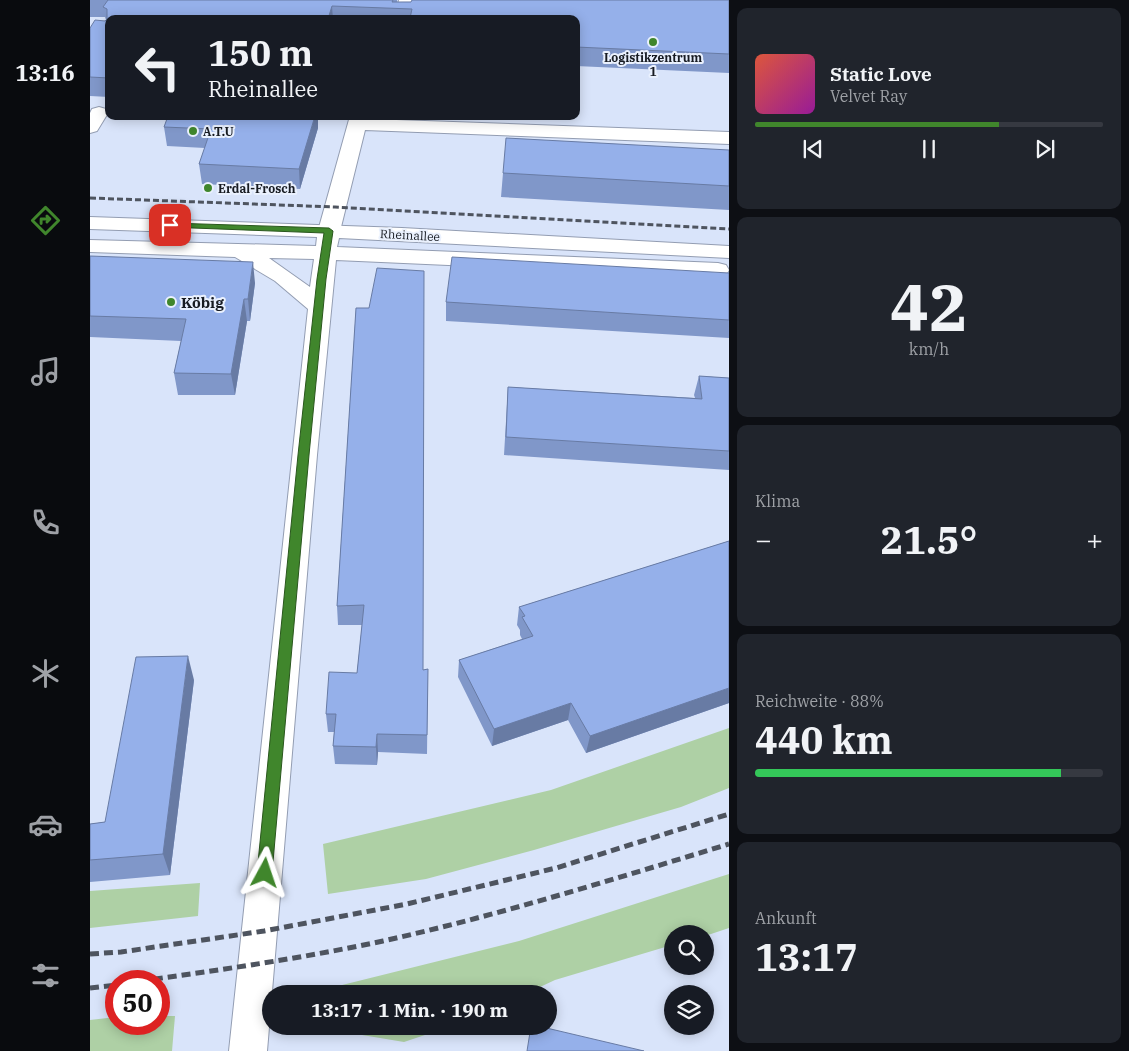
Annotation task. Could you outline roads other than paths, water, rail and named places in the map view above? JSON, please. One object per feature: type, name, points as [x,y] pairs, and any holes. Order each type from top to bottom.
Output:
[{"type":"main road","points":[[403,15],[407,0]]},
{"type":"main road","points":[[248,1051],[287,628],[325,253],[358,120],[729,138]]},
{"type":"main road","name":"Rheinallee","points":[[90,223],[329,231],[729,252]]},
{"type":"main road","name":"Rheinallee","points":[[90,246],[325,253],[729,270]]},
{"type":"main road","points":[[236,250],[268,266],[298,287],[319,307]]},
{"type":"railway","points":[[90,198],[335,207],[729,229]]},
{"type":"railway","points":[[90,954],[121,952],[264,931],[407,904],[556,868],[729,814]]},
{"type":"railway","points":[[170,977],[323,953],[427,931],[514,908],[729,844]]},
{"type":"railway","points":[[90,988],[105,986]]},
{"type":"place","name":"Logistikzentrum 1","points":[[653,42]]},
{"type":"place","name":"A.T.U","points":[[193,131]]},
{"type":"place","name":"Erdal-Frosch","points":[[208,188]]},
{"type":"place","name":"Köbig","points":[[171,302]]}]
